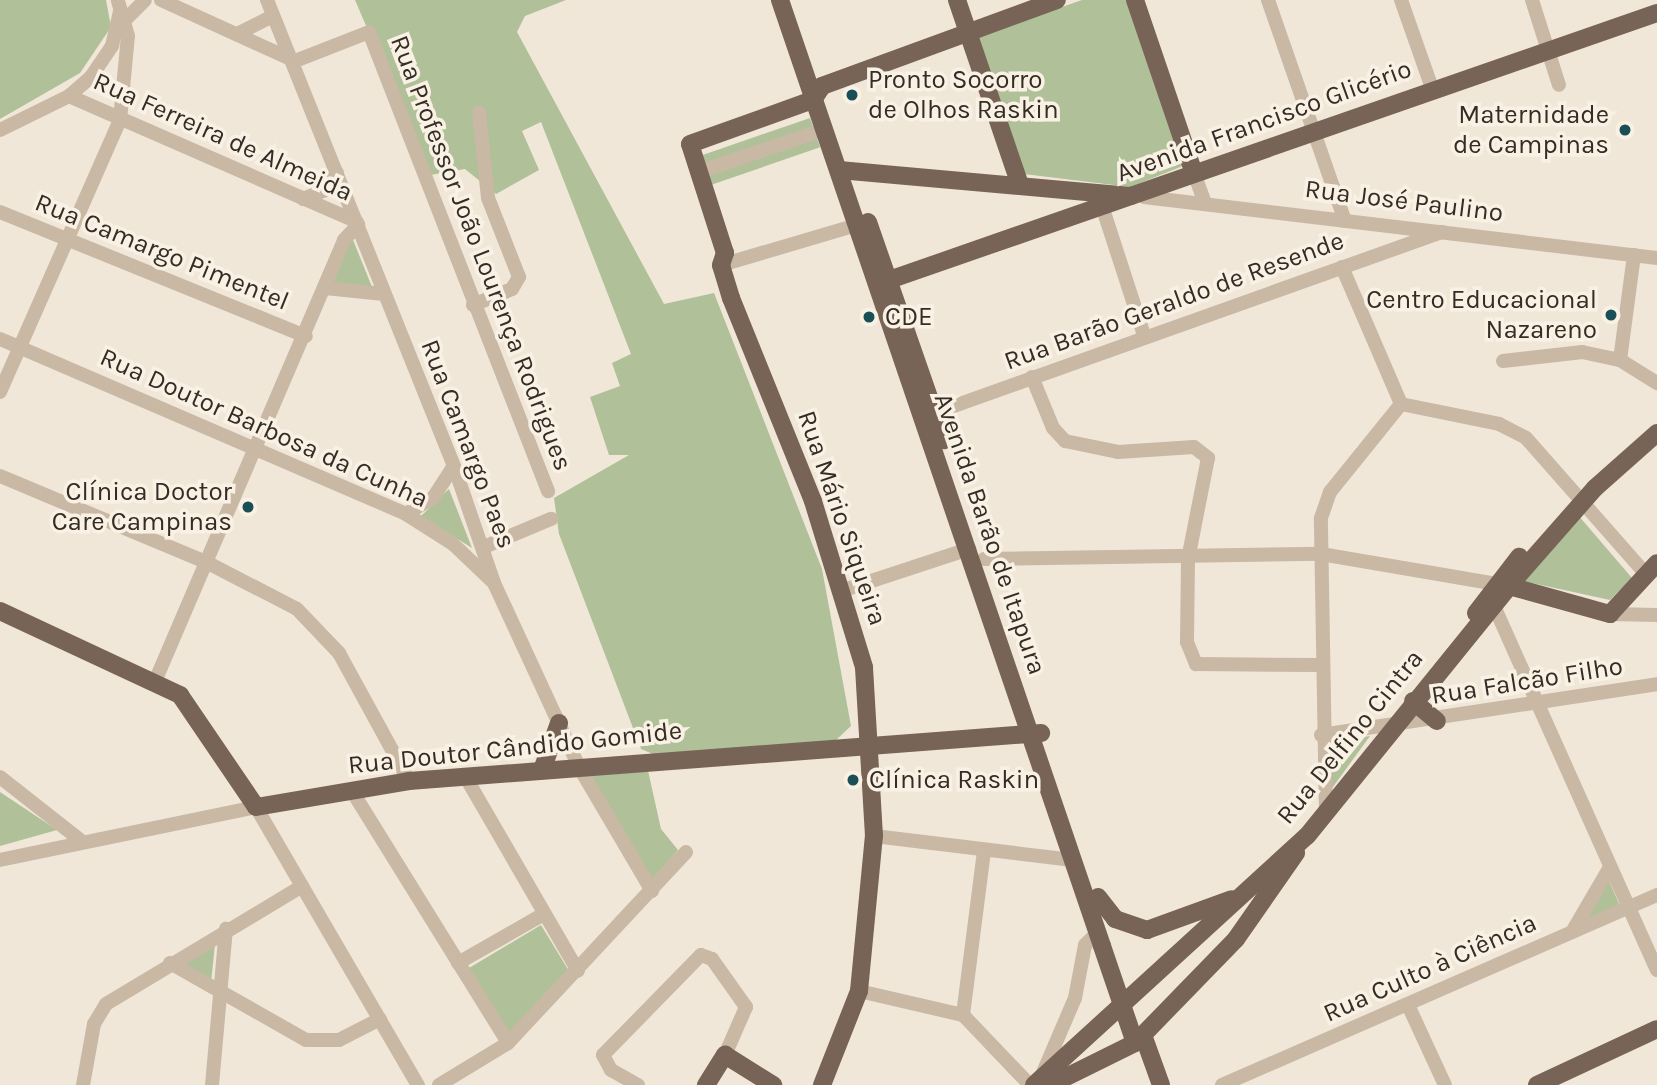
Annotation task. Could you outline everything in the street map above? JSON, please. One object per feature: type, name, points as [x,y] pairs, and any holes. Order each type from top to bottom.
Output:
[{"type":"main road","name":"Avenida Barão de Itapura","points":[[780,0],[818,93],[823,130],[843,168],[857,225],[929,415],[977,554],[1036,734],[1073,860],[1139,1039],[1151,1085]]},
{"type":"main road","name":"Avenida Barão de Itapura","points":[[792,0],[818,93],[843,168],[889,280],[929,415]]},
{"type":"main road","points":[[957,0],[1019,182]]},
{"type":"main road","points":[[818,93],[967,32],[1056,0]]},
{"type":"main road","points":[[1135,0],[1194,173]]},
{"type":"main road","points":[[1649,0],[1657,12]]},
{"type":"main road","name":"Avenida Francisco Glicério","points":[[889,280],[1139,197],[1194,173],[1547,46],[1657,12]]},
{"type":"main road","name":"Rua Mário Siqueira","points":[[818,93],[690,144],[725,253],[721,265],[844,590],[864,667],[874,836],[859,991],[822,1085]]},
{"type":"main road","name":"Rua José Paulino","points":[[843,168],[1019,182],[1139,197]]},
{"type":"main road","name":"Rua Delfino Cintra","points":[[1258,890],[1326,814],[1446,660],[1494,606],[1503,584],[1578,501],[1657,433]]},
{"type":"main road","points":[[1446,660],[1503,584],[1610,614],[1646,574]]},
{"type":"main road","points":[[0,611],[156,679],[199,716],[256,807]]},
{"type":"main road","points":[[1413,701],[1437,720]]},
{"type":"main road","points":[[542,770],[559,723]]},
{"type":"main road","name":"Avenida Barão de Itapura","points":[[1036,734],[1098,897],[1104,940]]},
{"type":"main road","name":"Rua Doutor Cândido Gomide","points":[[256,807],[409,781],[870,744],[1036,734]]},
{"type":"main road","points":[[1098,897],[1115,919],[1147,930],[1258,890]]},
{"type":"main road","points":[[1038,1083],[1139,1039],[1258,890]]},
{"type":"main road","points":[[1038,1083],[1258,890]]},
{"type":"main road","points":[[1537,1085],[1657,1029]]},
{"type":"main road","name":"Avenida Barão de Itapura","points":[[1139,1039],[1161,1085]]},
{"type":"main road","points":[[706,1085],[725,1055],[773,1085]]},
{"type":"street","points":[[0,130],[69,96],[104,61],[121,10],[145,0]]},
{"type":"street","points":[[161,0],[295,61]]},
{"type":"street","name":"Rua Camargo Paes","points":[[267,0],[295,61],[384,294],[454,466],[484,547],[494,583],[579,767],[652,891]]},
{"type":"street","points":[[1268,0],[1345,221]]},
{"type":"street","points":[[1401,0],[1432,88]]},
{"type":"street","points":[[1532,0],[1559,85]]},
{"type":"street","points":[[0,392],[120,120],[121,10]]},
{"type":"street","points":[[237,34],[273,16]]},
{"type":"street","name":"Rua Professor João Lourença Rodrigues","points":[[295,61],[369,32],[548,492]]},
{"type":"street","name":"Rua Ferreira de Almeida","points":[[69,96],[357,224]]},
{"type":"street","points":[[473,305],[519,282],[488,198],[479,112]]},
{"type":"street","points":[[699,172],[823,130]]},
{"type":"street","points":[[303,199],[325,190],[337,173]]},
{"type":"street","points":[[1194,173],[1205,204]]},
{"type":"street","points":[[1079,190],[1103,209],[1144,335]]},
{"type":"street","name":"Rua José Paulino","points":[[1139,197],[1657,258]]},
{"type":"street","name":"Rua Camargo Pimentel","points":[[0,212],[65,241],[306,336]]},
{"type":"street","points":[[156,679],[306,336],[348,230],[357,224]]},
{"type":"street","points":[[1379,224],[1386,239],[1382,253]]},
{"type":"street","points":[[721,265],[857,225]]},
{"type":"street","name":"Rua Barão Geraldo de Resende","points":[[929,415],[1144,335],[1442,232]]},
{"type":"street","points":[[1620,360],[1634,255]]},
{"type":"street","points":[[1342,267],[1401,404]]},
{"type":"street","points":[[325,288],[384,294]]},
{"type":"street","name":"Rua Doutor Barbosa da Cunha","points":[[0,338],[256,452],[406,514],[470,557],[494,583]]},
{"type":"street","points":[[1503,361],[1555,351],[1620,360],[1657,383]]},
{"type":"street","points":[[1032,377],[1053,428],[1065,441],[1118,452],[1202,450],[1210,474],[1188,559],[1187,642],[1196,664],[1320,665]]},
{"type":"street","points":[[1401,404],[1514,430],[1646,574],[1632,601],[1653,616]]},
{"type":"street","points":[[1326,814],[1320,708],[1321,554],[1330,492],[1401,404]]},
{"type":"street","points":[[406,514],[433,499],[454,466]]},
{"type":"street","points":[[0,476],[208,563],[275,596],[321,629],[409,781]]},
{"type":"street","points":[[484,547],[551,519]]},
{"type":"street","points":[[844,590],[977,554],[1188,559],[1321,554],[1503,584]]},
{"type":"street","points":[[1494,606],[1536,707],[1657,970]]},
{"type":"street","points":[[1610,614],[1653,616]]},
{"type":"street","name":"Rua Falcão Filho","points":[[1321,735],[1536,707],[1657,684]]},
{"type":"street","points":[[1320,708],[1347,731]]},
{"type":"street","points":[[466,776],[578,971]]},
{"type":"street","points":[[0,777],[80,840]]},
{"type":"street","points":[[352,791],[508,1043]]},
{"type":"street","points":[[256,807],[418,1085]]},
{"type":"street","name":"Rua Doutor Cândido Gomide","points":[[0,860],[80,840],[256,807]]},
{"type":"street","points":[[874,836],[984,852],[1073,860]]},
{"type":"street","points":[[439,1085],[508,1043],[578,971],[686,852]]},
{"type":"street","points":[[963,1016],[984,852]]},
{"type":"street","points":[[1571,933],[1610,867]]},
{"type":"street","points":[[83,1085],[101,1009],[170,963],[302,886]]},
{"type":"street","name":"Rua Culto à Ciência","points":[[1222,1085],[1657,895]]},
{"type":"street","points":[[458,963],[544,914]]},
{"type":"street","points":[[212,1085],[226,929]]},
{"type":"street","points":[[859,991],[963,1016],[1038,1083],[1072,1007],[1085,945],[1104,940]]},
{"type":"street","points":[[638,1085],[611,1070],[603,1055],[698,956],[712,959],[740,996],[744,1017],[725,1055]]},
{"type":"street","points":[[170,963],[222,995],[306,1040],[339,1040],[380,1019]]},
{"type":"street","points":[[1408,1005],[1446,1085]]},
{"type":"green space","points":[[0,0],[106,0],[111,27],[80,73],[0,119]]},
{"type":"green space","points":[[355,0],[566,0],[525,16],[517,32],[664,304],[714,293],[822,569],[851,726],[836,740],[660,757],[641,749],[559,534],[554,498],[629,455],[609,455],[590,397],[620,386],[612,363],[631,354],[541,122],[522,131],[539,170],[496,194],[465,169],[430,175]]},
{"type":"green space","points":[[1082,0],[1126,0],[1183,166],[1130,187],[1024,174],[976,37]]},
{"type":"green space","points":[[810,118],[820,147],[709,186],[698,156]]},
{"type":"green space","points":[[349,230],[372,287],[328,285]]},
{"type":"green space","points":[[449,489],[472,548],[421,516]]},
{"type":"green space","points":[[1578,515],[1632,578],[1610,600],[1518,580]]},
{"type":"green space","points":[[1370,736],[1330,791],[1329,742]]},
{"type":"green space","points":[[647,766],[661,829],[678,850],[652,880],[585,768]]},
{"type":"green space","points":[[0,792],[57,830],[0,846]]},
{"type":"green space","points":[[1606,874],[1620,906],[1583,924]]},
{"type":"green space","points":[[541,925],[569,971],[508,1034],[469,968]]},
{"type":"green space","points":[[215,944],[211,983],[182,963]]},
{"type":"place","name":"Pronto Socorro de Olhos Raskin","points":[[852,95]]},
{"type":"place","name":"Maternidade de Campinas","points":[[1625,130]]},
{"type":"place","name":"Centro Educacional Nazareno","points":[[1611,315]]},
{"type":"place","name":"CDE","points":[[869,317]]},
{"type":"place","name":"Clínica Doctor Care Campinas","points":[[248,507]]},
{"type":"place","name":"Clínica Raskin","points":[[853,780]]}]
